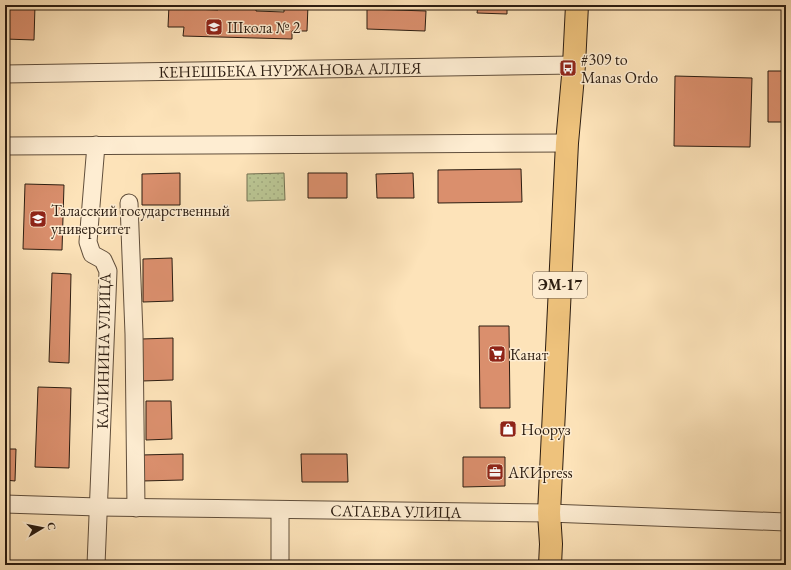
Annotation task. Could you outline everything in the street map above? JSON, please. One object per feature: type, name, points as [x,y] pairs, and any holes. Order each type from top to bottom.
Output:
[{"type":"highway","name":"ЭМ-17","points":[[550,565],[551,544],[549,513],[567,143],[574,65],[577,5]]},
{"type":"street","name":"КЕНЕШБЕКА НУРЖАНОВА АЛЛЕЯ","points":[[5,74],[574,65]]},
{"type":"street","points":[[5,146],[567,143]]},
{"type":"street","name":"КАЛИНИНА УЛИЦА","points":[[96,145],[88,242],[92,254],[103,260],[108,271],[96,565]]},
{"type":"street","points":[[129,203],[134,334],[136,508]]},
{"type":"street","name":"САТАЕВА УЛИЦА","points":[[5,504],[98,508],[549,513],[786,522]]},
{"type":"street","points":[[280,510],[280,565]]},
{"type":"green space","points":[[284,173],[285,200],[247,201],[247,174]]},
{"type":"building","points":[[5,5],[35,5],[34,40],[5,39]]},
{"type":"building","points":[[169,5],[193,5],[193,9],[218,10],[218,5],[256,5],[256,11],[284,12],[284,5],[308,5],[307,31],[292,31],[292,39],[183,36],[184,27],[168,27]]},
{"type":"building","points":[[478,5],[507,5],[507,14],[477,13]]},
{"type":"building","points":[[367,9],[426,11],[425,31],[367,29]]},
{"type":"building","points":[[768,71],[786,71],[786,122],[768,122]]},
{"type":"building","points":[[675,76],[752,78],[750,147],[674,146]]},
{"type":"building","points":[[521,169],[522,202],[438,203],[438,170]]},
{"type":"building","points":[[180,173],[180,205],[142,205],[142,174]]},
{"type":"building","points":[[308,173],[347,173],[347,198],[308,198]]},
{"type":"building","points":[[413,173],[414,198],[377,198],[376,174]]},
{"type":"building","points":[[25,184],[64,185],[62,250],[23,249]]},
{"type":"building","points":[[172,258],[173,301],[143,302],[143,259]]},
{"type":"building","points":[[52,273],[71,274],[69,363],[49,362]]},
{"type":"building","points":[[479,326],[509,326],[510,408],[480,408]]},
{"type":"building","points":[[173,338],[173,380],[142,381],[141,339]]},
{"type":"building","points":[[38,387],[71,388],[69,468],[35,467]]},
{"type":"building","points":[[146,401],[171,401],[172,439],[146,440]]},
{"type":"building","points":[[5,449],[16,449],[15,481],[5,480]]},
{"type":"building","points":[[183,454],[183,480],[142,481],[141,455]]},
{"type":"building","points":[[301,454],[347,454],[348,482],[302,482]]},
{"type":"building","points":[[463,457],[505,457],[505,486],[463,487]]},
{"type":"place","name":"Школа № 2","points":[[214,27]]},
{"type":"place","name":"#309 to Manas Ordo","points":[[568,68]]},
{"type":"place","name":"Таласский государственный университет","points":[[38,219]]},
{"type":"place","name":"Канат","points":[[497,354]]},
{"type":"place","name":"Нооруз","points":[[508,429]]},
{"type":"place","name":"АКИpress","points":[[495,472]]}]
